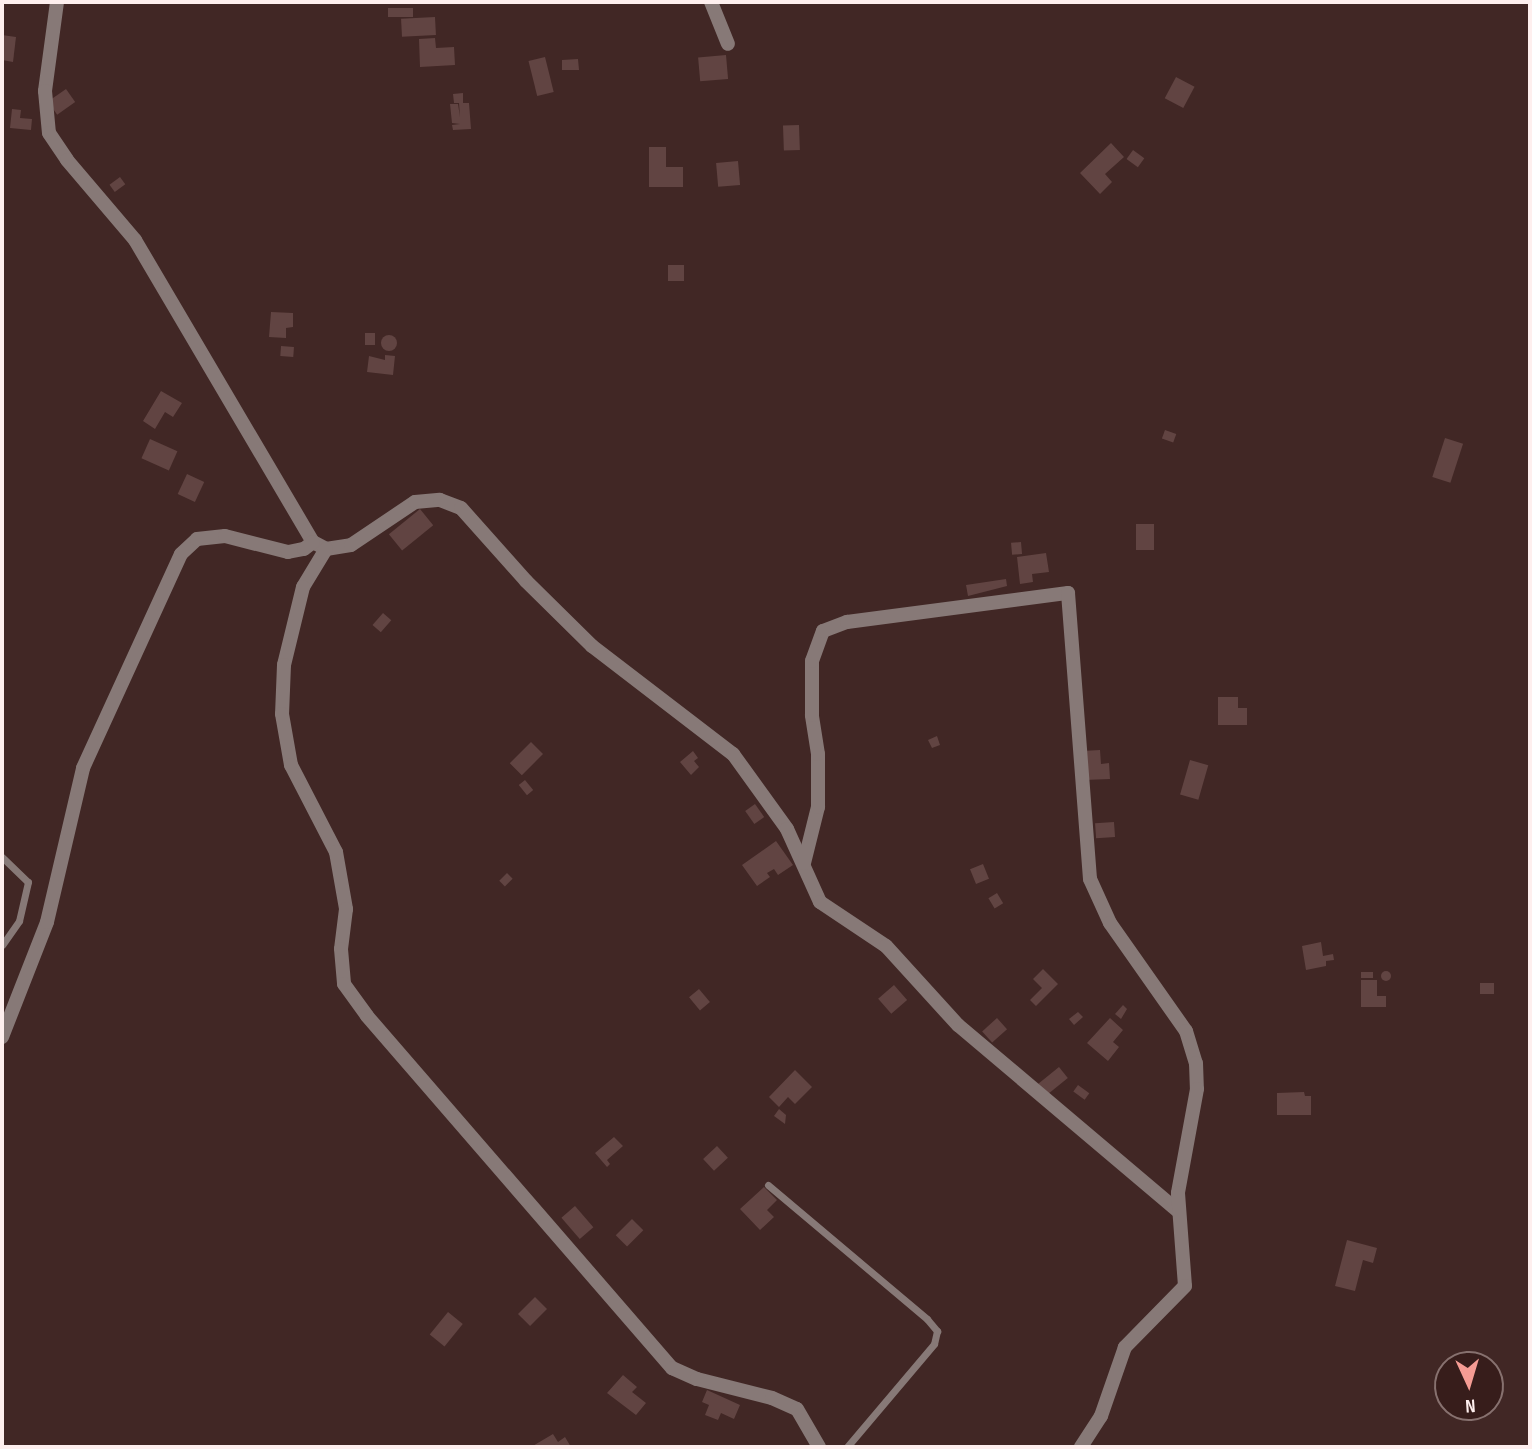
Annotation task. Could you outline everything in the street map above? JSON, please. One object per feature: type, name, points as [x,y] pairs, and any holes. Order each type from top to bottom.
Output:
[{"type":"street","points":[[57,2],[45,91],[49,132],[67,160],[135,240],[319,545]]},
{"type":"street","points":[[711,2],[728,44]]},
{"type":"street","points":[[2,1037],[47,922],[83,768],[181,554],[197,539],[225,536],[288,552],[319,545],[351,545],[415,502],[440,500],[461,508],[526,582],[592,646],[733,754],[787,829],[820,902],[886,946],[958,1026],[1179,1212]]},
{"type":"street","points":[[319,545],[303,587],[284,665],[282,714],[291,765],[336,852],[346,909],[341,949],[344,984],[376,1026],[672,1368],[697,1379],[772,1398],[797,1409],[819,1447]]},
{"type":"street","points":[[804,863],[818,807],[817,754],[812,715],[812,661],[824,631],[847,622],[1068,593],[1090,879],[1111,923],[1186,1031],[1196,1063],[1198,1089],[1178,1194],[1187,1277],[1185,1286],[1125,1347],[1101,1416],[1081,1447]]},
{"type":"lane","points":[[2,857],[28,882],[19,921],[2,945]]},
{"type":"lane","points":[[768,1185],[927,1319],[937,1331],[934,1344],[847,1447]]},
{"type":"building","points":[[388,8],[413,8],[413,17],[388,17]]},
{"type":"building","points":[[435,17],[436,35],[402,37],[401,19]]},
{"type":"building","points":[[2,35],[16,37],[13,62],[2,60]]},
{"type":"building","points":[[435,38],[436,48],[454,47],[455,65],[420,67],[419,39]]},
{"type":"building","points":[[726,55],[728,79],[700,81],[698,57]]},
{"type":"building","points":[[545,57],[554,92],[537,96],[529,61]]},
{"type":"building","points":[[578,59],[579,70],[562,70],[562,60]]},
{"type":"building","points":[[1176,77],[1195,87],[1183,108],[1165,98]]},
{"type":"building","points":[[66,89],[75,102],[57,115],[48,102]]},
{"type":"building","points":[[463,93],[463,103],[469,103],[471,129],[453,130],[452,125],[460,124],[452,123],[450,104],[458,104],[460,117],[459,103],[454,103],[453,94]]},
{"type":"building","points":[[12,109],[21,110],[20,118],[32,119],[31,130],[10,128]]},
{"type":"building","points":[[799,125],[800,150],[784,151],[783,126]]},
{"type":"building","points":[[1111,143],[1124,157],[1105,174],[1112,182],[1100,194],[1080,173]]},
{"type":"building","points":[[649,147],[666,147],[666,167],[683,167],[683,187],[649,187]]},
{"type":"building","points":[[1133,150],[1144,158],[1138,167],[1127,159]]},
{"type":"building","points":[[738,161],[740,185],[718,187],[716,163]]},
{"type":"building","points":[[120,177],[125,184],[115,192],[109,185]]},
{"type":"building","points":[[668,265],[684,265],[684,281],[668,281]]},
{"type":"building","points":[[271,312],[293,313],[293,327],[286,328],[286,338],[269,337]]},
{"type":"building","points":[[365,333],[375,333],[375,345],[365,345]]},
{"type":"building","points":[[386,335],[392,335],[397,343],[395,349],[386,351],[381,346],[381,340]]},
{"type":"building","points":[[281,346],[294,347],[293,357],[280,356]]},
{"type":"building","points":[[385,355],[395,356],[393,375],[367,372],[369,356],[385,360]]},
{"type":"building","points":[[161,391],[182,403],[173,417],[165,412],[155,429],[143,421]]},
{"type":"building","points":[[1165,430],[1176,434],[1173,443],[1162,438]]},
{"type":"building","points":[[1445,438],[1463,444],[1450,483],[1432,477]]},
{"type":"building","points":[[150,439],[177,451],[169,470],[141,458]]},
{"type":"building","points":[[187,474],[204,482],[195,502],[178,494]]},
{"type":"building","points":[[420,509],[433,525],[402,550],[389,534]]},
{"type":"building","points":[[1136,524],[1154,524],[1154,550],[1136,550]]},
{"type":"building","points":[[1021,542],[1022,554],[1012,555],[1011,543]]},
{"type":"building","points":[[1046,553],[1049,572],[1032,574],[1033,582],[1020,584],[1017,557]]},
{"type":"building","points":[[1006,579],[1007,586],[968,596],[966,585]]},
{"type":"building","points":[[383,613],[391,620],[381,632],[373,625]]},
{"type":"building","points":[[1218,697],[1238,697],[1238,708],[1247,708],[1247,725],[1218,725]]},
{"type":"building","points":[[937,736],[940,745],[932,748],[928,740]]},
{"type":"building","points":[[531,742],[543,754],[522,775],[510,763]]},
{"type":"building","points":[[1100,750],[1101,764],[1109,763],[1110,779],[1084,780],[1082,751]]},
{"type":"building","points":[[693,751],[698,758],[694,761],[699,767],[691,775],[680,762]]},
{"type":"building","points":[[1190,760],[1208,765],[1198,800],[1180,795]]},
{"type":"building","points":[[525,780],[533,790],[527,795],[519,785]]},
{"type":"building","points":[[755,804],[764,817],[754,824],[745,811]]},
{"type":"building","points":[[1114,822],[1115,837],[1096,838],[1095,823]]},
{"type":"building","points":[[776,841],[793,865],[778,875],[774,869],[767,873],[770,877],[757,886],[742,865]]},
{"type":"building","points":[[983,864],[989,879],[976,884],[970,869]]},
{"type":"building","points":[[507,873],[513,879],[505,886],[499,881]]},
{"type":"building","points":[[997,893],[1003,903],[995,908],[988,898]]},
{"type":"building","points":[[1321,942],[1323,956],[1333,954],[1334,960],[1326,961],[1326,966],[1306,970],[1302,946]]},
{"type":"building","points":[[1043,969],[1058,984],[1036,1006],[1030,1000],[1042,988],[1033,979]]},
{"type":"building","points":[[1386,971],[1390,972],[1390,980],[1386,981],[1382,980],[1381,976],[1382,972]]},
{"type":"building","points":[[1361,972],[1373,972],[1373,978],[1361,978]]},
{"type":"building","points":[[1361,980],[1377,980],[1377,996],[1386,996],[1386,1007],[1361,1007]]},
{"type":"building","points":[[1480,983],[1494,983],[1494,994],[1480,994]]},
{"type":"building","points":[[894,985],[907,1000],[891,1014],[878,999]]},
{"type":"building","points":[[699,989],[710,1002],[700,1010],[689,997]]},
{"type":"building","points":[[1123,1005],[1127,1009],[1121,1019],[1115,1014]]},
{"type":"building","points":[[1078,1012],[1083,1017],[1074,1025],[1069,1019]]},
{"type":"building","points":[[997,1018],[1007,1029],[992,1043],[982,1031]]},
{"type":"building","points":[[1110,1018],[1123,1030],[1113,1042],[1119,1047],[1108,1061],[1087,1043]]},
{"type":"building","points":[[1059,1067],[1068,1078],[1044,1097],[1035,1087]]},
{"type":"building","points":[[795,1070],[812,1087],[795,1104],[788,1097],[779,1107],[769,1097]]},
{"type":"building","points":[[1078,1085],[1089,1093],[1085,1100],[1073,1091]]},
{"type":"building","points":[[1304,1092],[1305,1096],[1311,1096],[1311,1115],[1277,1115],[1277,1093]]},
{"type":"building","points":[[779,1109],[786,1115],[785,1124],[774,1116]]},
{"type":"building","points":[[614,1137],[623,1146],[607,1160],[610,1164],[607,1167],[595,1153]]},
{"type":"building","points":[[717,1146],[728,1158],[714,1171],[703,1159]]},
{"type":"building","points":[[764,1187],[777,1200],[767,1210],[774,1217],[760,1230],[740,1209]]},
{"type":"building","points":[[575,1206],[593,1227],[580,1239],[561,1218]]},
{"type":"building","points":[[632,1219],[643,1230],[627,1247],[616,1235]]},
{"type":"building","points":[[1347,1240],[1377,1248],[1373,1263],[1363,1260],[1355,1291],[1335,1286]]},
{"type":"building","points":[[535,1297],[547,1309],[530,1326],[518,1314]]},
{"type":"building","points":[[448,1312],[463,1324],[445,1346],[430,1335]]},
{"type":"building","points":[[623,1375],[637,1387],[632,1392],[646,1403],[636,1415],[607,1393]]},
{"type":"building","points":[[707,1390],[740,1405],[734,1419],[721,1413],[718,1420],[705,1415],[709,1405],[702,1402]]},
{"type":"building","points":[[553,1434],[558,1442],[565,1437],[571,1447],[531,1447]]}]
